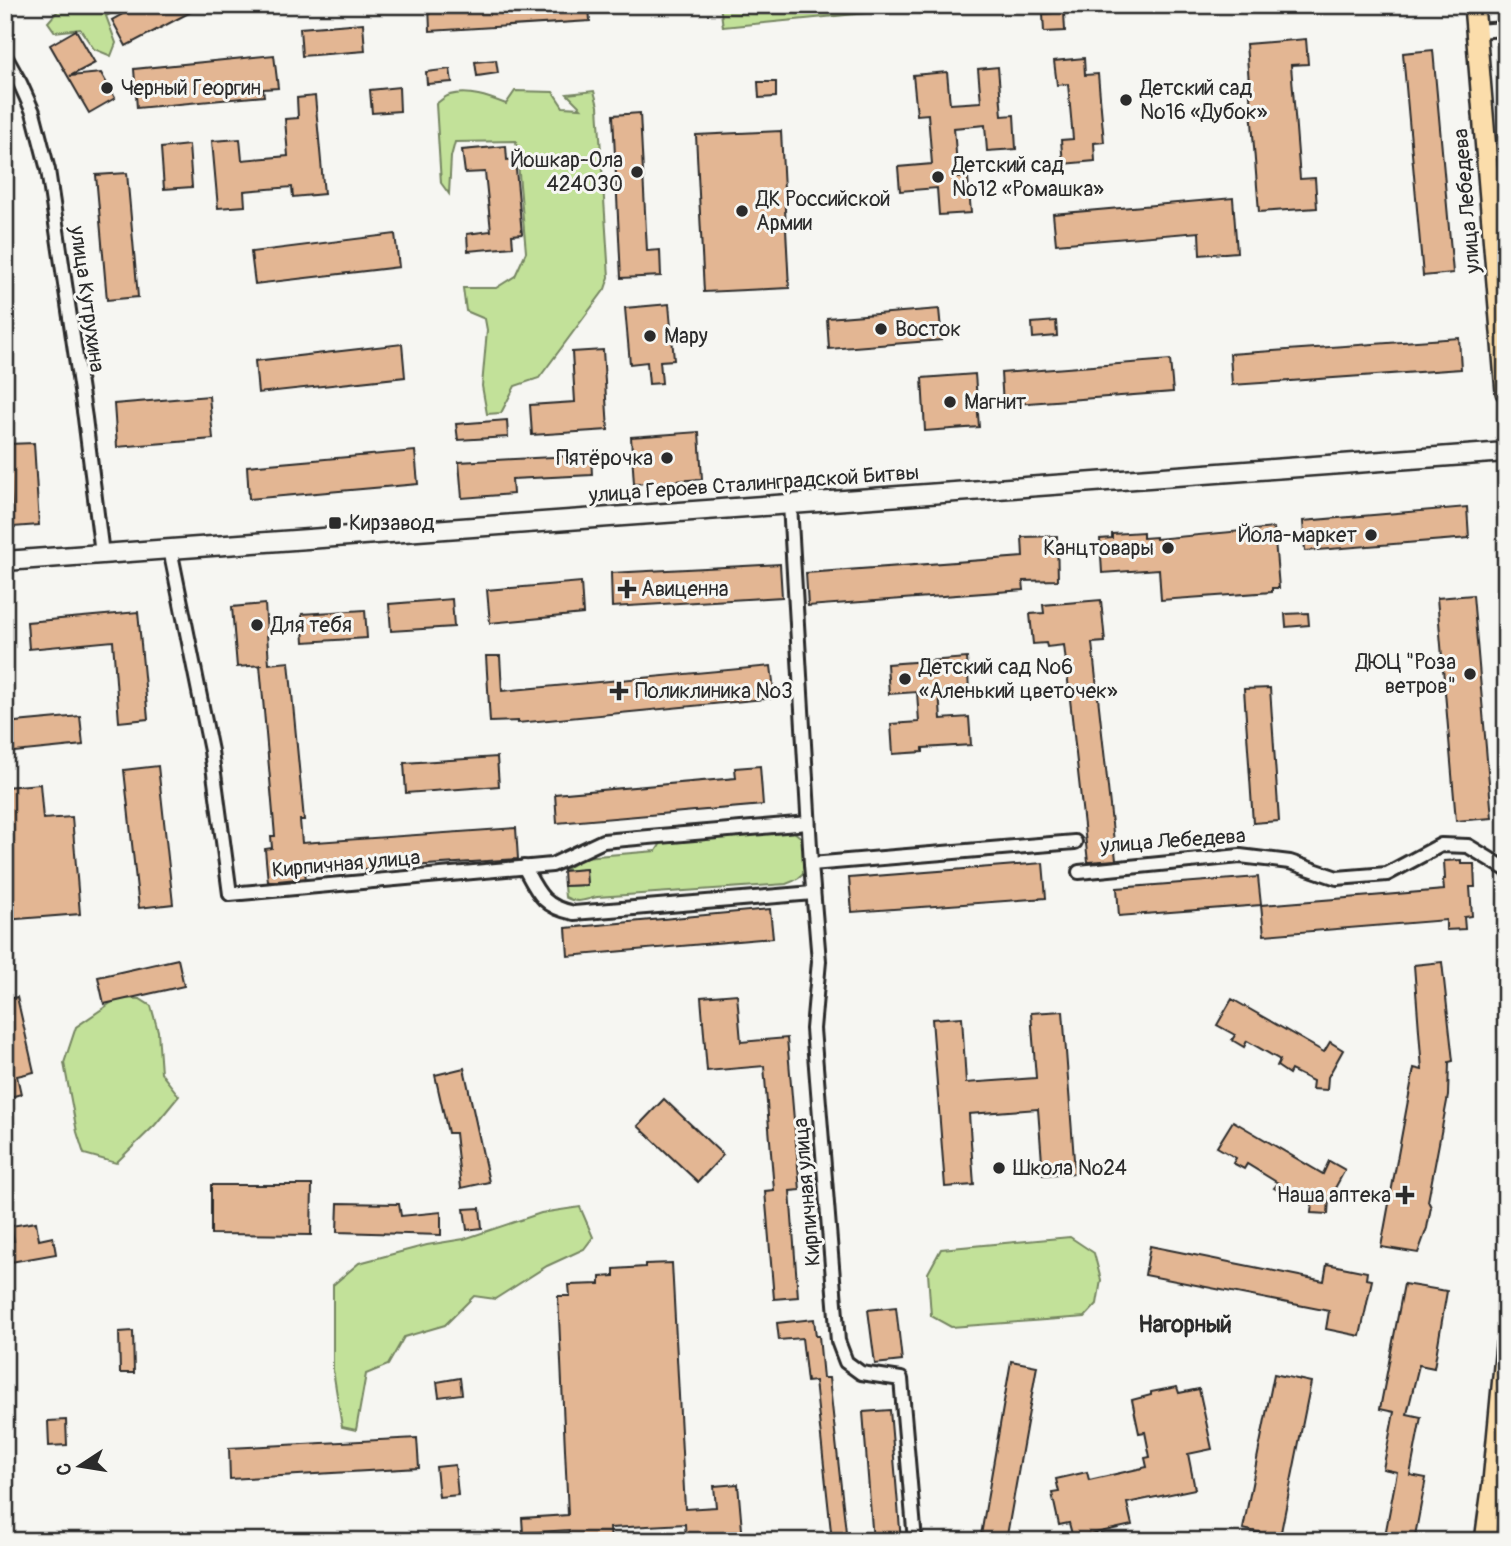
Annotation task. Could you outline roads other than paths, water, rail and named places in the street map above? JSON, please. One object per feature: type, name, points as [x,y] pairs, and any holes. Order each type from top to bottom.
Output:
[{"type":"main road","name":"улица Лебедева","points":[[1474,5],[1498,206],[1506,392]]},
{"type":"main road","points":[[1485,1541],[1506,1345]]},
{"type":"street","points":[[1476,31],[1506,29]]},
{"type":"street","name":"улица Кутрухина","points":[[5,56],[33,112],[48,170],[85,418],[102,554]]},
{"type":"street","name":"улица Героев Сталинградской Битвы","points":[[5,561],[1506,452]]},
{"type":"street","name":"Кирпичная улица","points":[[790,504],[808,823],[819,961],[813,1029],[838,1341],[846,1362],[861,1373],[901,1379],[915,1541]]},
{"type":"street","name":"Кирпичная улица","points":[[170,549],[211,751],[230,894],[552,866],[603,841],[808,823]]},
{"type":"street","points":[[811,863],[1075,842]]},
{"type":"street","name":"улица Лебедева","points":[[1079,872],[1240,856],[1290,862],[1337,878],[1387,874],[1441,845],[1468,846],[1506,869]]},
{"type":"street","points":[[524,867],[539,896],[551,906],[574,913],[813,893]]},
{"type":"place","name":"Черный Георгин","points":[[107,88]]},
{"type":"place","name":"Детский сад №16 «Дубок»","points":[[1126,100]]},
{"type":"place","name":"Йошкар-Ола 424030","points":[[637,172]]},
{"type":"place","name":"Детский сад №12 «Ромашка»","points":[[938,177]]},
{"type":"place","name":"ДК Российской Армии","points":[[742,211]]},
{"type":"place","name":"Восток","points":[[881,329]]},
{"type":"place","name":"Мару","points":[[650,336]]},
{"type":"place","name":"Магнит","points":[[950,402]]},
{"type":"place","name":"Пятёрочка","points":[[667,458]]},
{"type":"place","name":"Кирзавод","points":[[335,523]]},
{"type":"place","name":"Йола-маркет","points":[[1371,535]]},
{"type":"place","name":"Канцтовары","points":[[1168,548]]},
{"type":"place","name":"Авиценна","points":[[627,589]]},
{"type":"place","name":"Для тебя","points":[[257,625]]},
{"type":"place","name":"ДЮЦ \"Роза ветров\"","points":[[1470,674]]},
{"type":"place","name":"Детский сад №6 «Аленький цветочек»","points":[[905,679]]},
{"type":"place","name":"Поликлиника №3","points":[[619,691]]},
{"type":"place","name":"Школа №24","points":[[999,1168]]},
{"type":"place","name":"Наша аптека","points":[[1405,1195]]},
{"type":"district","name":"Нагорный","points":[[1185,1324]]}]
